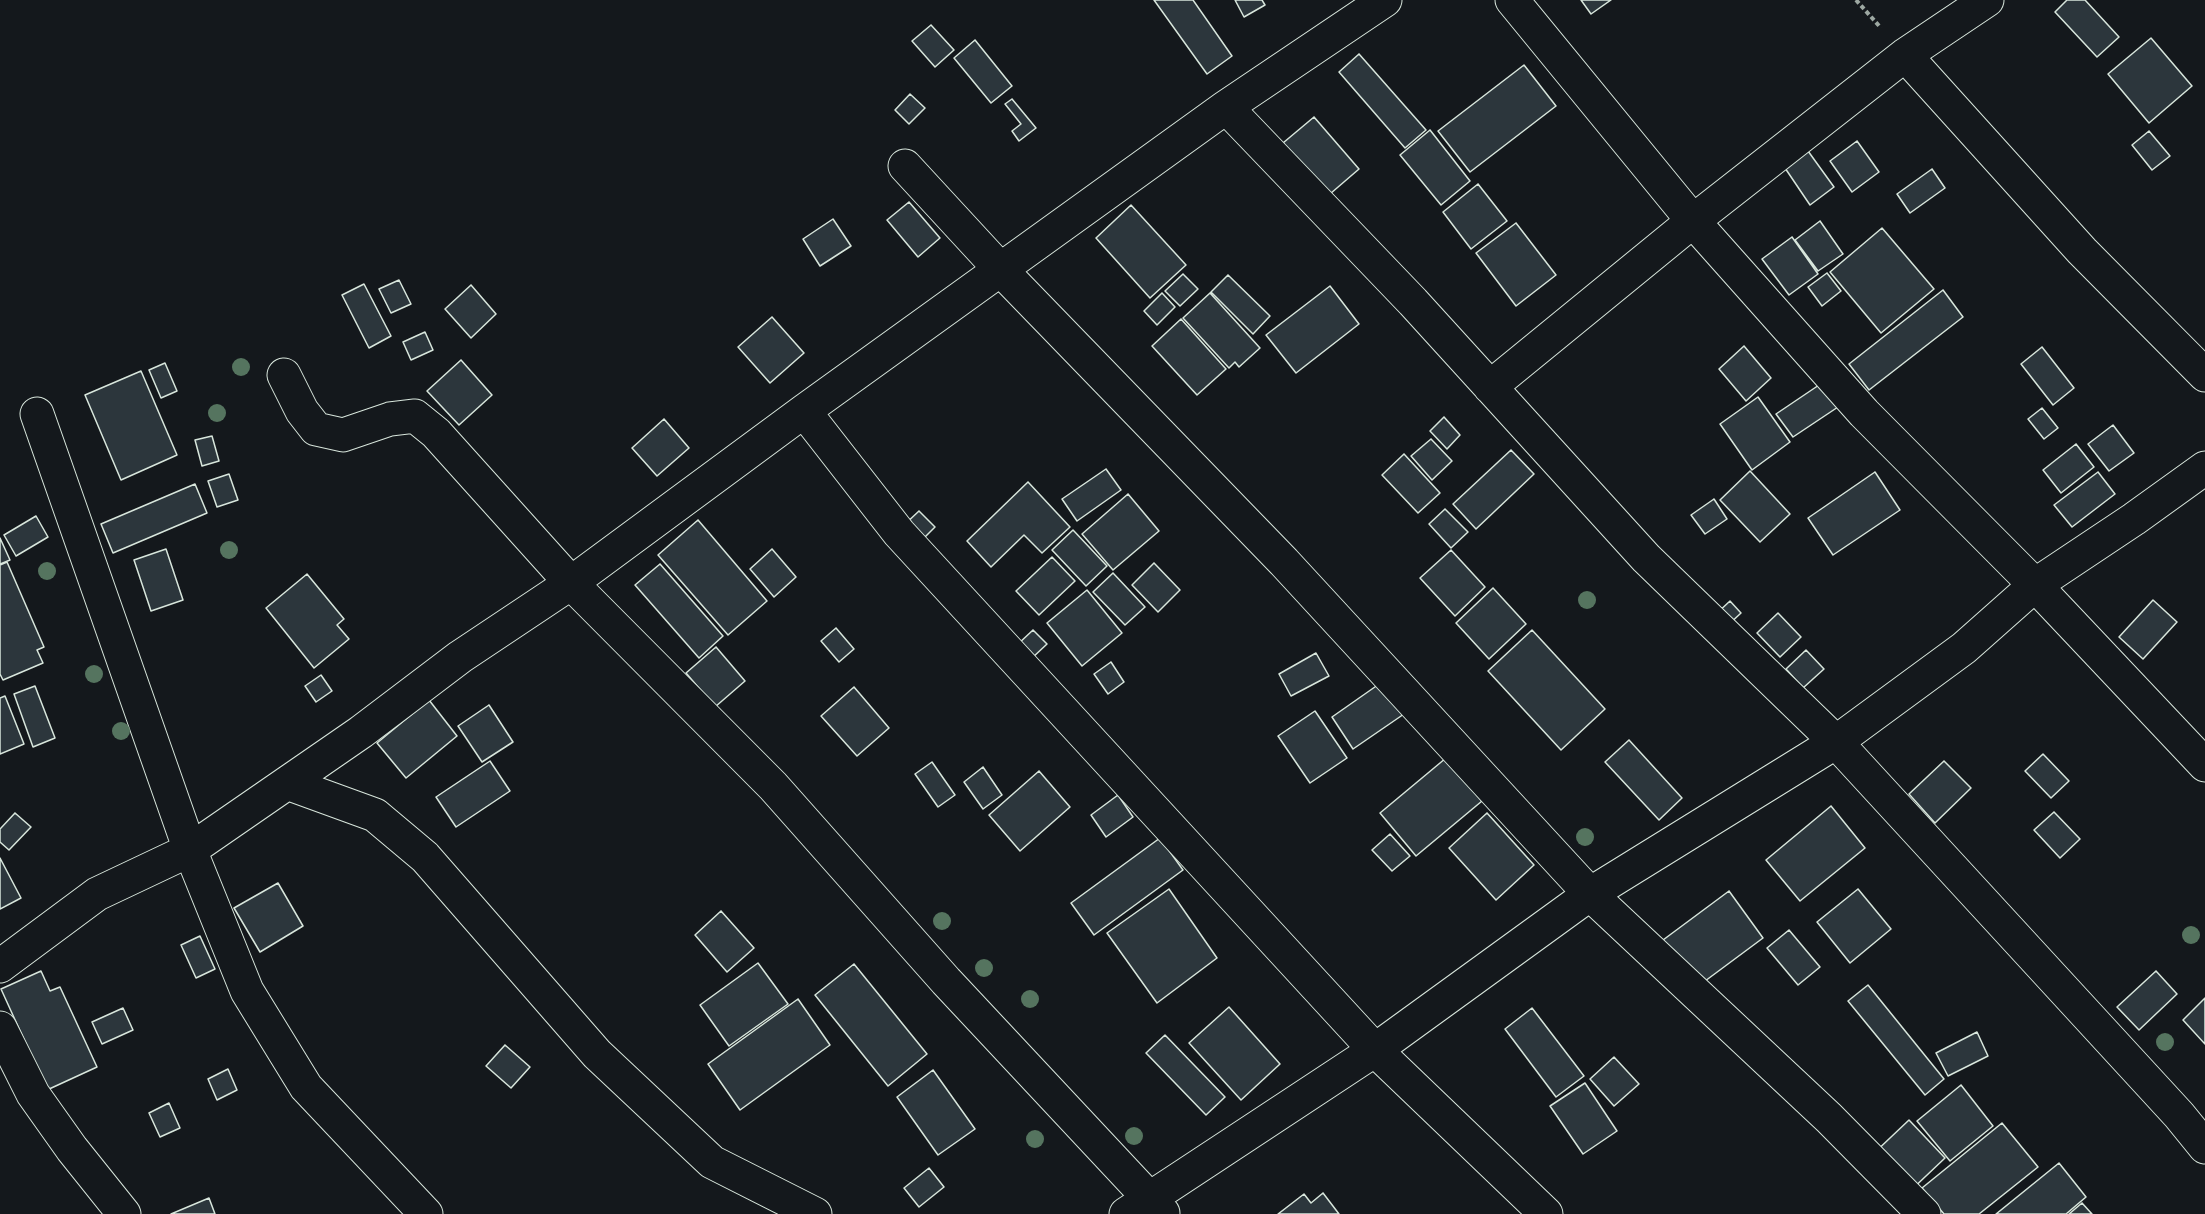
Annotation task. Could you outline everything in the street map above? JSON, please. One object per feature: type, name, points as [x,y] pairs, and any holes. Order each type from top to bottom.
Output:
[{"type":"street","points":[[0,966],[97,894],[190,850],[361,732],[460,657],[571,583],[804,411],[1226,107],[1385,0]]},
{"type":"street","points":[[1512,0],[1693,221],[1864,413],[2035,585],[2205,765]]},
{"type":"street","points":[[1490,387],[1693,221],[1905,55],[1987,0]]},
{"type":"street","points":[[1905,55],[2082,251],[2205,375]]},
{"type":"street","points":[[1226,107],[1413,302],[1646,558],[1836,742],[2179,1115],[2205,1147]]},
{"type":"street","points":[[905,166],[1000,269],[1284,562],[1590,894],[1829,1118],[1924,1214]]},
{"type":"street","points":[[284,375],[302,411],[316,429],[342,435],[390,419],[415,416],[436,433],[571,583],[773,786],[1146,1208],[1375,1050],[1590,894],[1836,742],[1964,648],[2035,585],[2205,468]]},
{"type":"street","points":[[804,411],[899,533],[1375,1050],[1546,1214]]},
{"type":"street","points":[[37,414],[190,850],[248,991],[306,1087],[426,1214]]},
{"type":"street","points":[[287,783],[375,815],[425,857],[597,1054],[712,1162],[815,1214]]},
{"type":"street","points":[[0,1028],[33,1094],[72,1149],[123,1214]]},
{"type":"building","points":[[1154,0],[1193,0],[1232,56],[1207,74]]},
{"type":"building","points":[[1235,0],[1262,0],[1265,5],[1244,17]]},
{"type":"building","points":[[1581,0],[1611,0],[1591,14]]},
{"type":"building","points":[[2067,0],[2085,0],[2119,37],[2097,57],[2055,12]]},
{"type":"building","points":[[931,25],[954,50],[935,67],[912,41]]},
{"type":"building","points":[[2151,38],[2192,86],[2149,123],[2108,74]]},
{"type":"building","points":[[975,40],[1012,86],[991,103],[954,58]]},
{"type":"building","points":[[1359,54],[1426,130],[1405,148],[1339,72]]},
{"type":"building","points":[[1524,65],[1556,106],[1470,172],[1438,131]]},
{"type":"building","points":[[910,94],[925,108],[909,124],[895,110]]},
{"type":"building","points":[[1012,99],[1036,128],[1019,141],[1012,131],[1021,124],[1005,104]]},
{"type":"building","points":[[1314,117],[1359,169],[1323,200],[1277,148]]},
{"type":"building","points":[[1430,130],[1470,181],[1441,205],[1400,155]]},
{"type":"building","points":[[2149,131],[2170,156],[2152,170],[2132,145]]},
{"type":"building","points":[[1857,141],[1879,172],[1852,192],[1830,161]]},
{"type":"building","points":[[1808,151],[1834,187],[1810,205],[1785,168]]},
{"type":"building","points":[[1932,169],[1945,188],[1910,213],[1897,194]]},
{"type":"building","points":[[1478,184],[1507,221],[1471,249],[1443,212]]},
{"type":"building","points":[[909,202],[940,238],[918,257],[887,220]]},
{"type":"building","points":[[1131,205],[1186,265],[1150,298],[1096,238]]},
{"type":"building","points":[[833,219],[851,246],[820,266],[803,239]]},
{"type":"building","points":[[1820,221],[1843,254],[1818,271],[1795,240]]},
{"type":"building","points":[[1516,223],[1556,275],[1516,306],[1476,253]]},
{"type":"building","points":[[1882,228],[1934,289],[1881,333],[1830,272]]},
{"type":"building","points":[[1792,237],[1818,274],[1789,295],[1762,259]]},
{"type":"building","points":[[1827,273],[1841,291],[1822,306],[1808,287]]},
{"type":"building","points":[[1183,274],[1198,289],[1180,306],[1165,291]]},
{"type":"building","points":[[1228,275],[1270,316],[1253,334],[1211,292]]},
{"type":"building","points":[[399,280],[411,304],[391,313],[379,289]]},
{"type":"building","points":[[364,284],[391,336],[369,348],[342,295]]},
{"type":"building","points":[[471,285],[496,314],[471,338],[445,309]]},
{"type":"building","points":[[1330,286],[1359,324],[1296,373],[1266,335]]},
{"type":"building","points":[[1943,290],[1963,317],[1869,390],[1849,364]]},
{"type":"building","points":[[1162,293],[1175,307],[1157,325],[1144,311]]},
{"type":"building","points":[[1210,293],[1260,348],[1239,367],[1235,362],[1229,368],[1183,318]]},
{"type":"building","points":[[772,317],[804,353],[770,383],[738,347]]},
{"type":"building","points":[[1181,319],[1226,369],[1197,395],[1152,346]]},
{"type":"building","points":[[425,332],[433,350],[411,360],[403,342]]},
{"type":"building","points":[[1744,346],[1771,378],[1746,401],[1719,369]]},
{"type":"building","points":[[2042,347],[2074,388],[2053,405],[2021,364]]},
{"type":"building","points":[[461,360],[492,395],[459,425],[427,391]]},
{"type":"building","points":[[165,363],[177,391],[161,398],[149,370]]},
{"type":"building","points":[[141,371],[177,455],[121,480],[85,395]]},
{"type":"building","points":[[1822,383],[1838,407],[1793,437],[1776,414]]},
{"type":"building","points":[[1758,397],[1790,442],[1752,470],[1720,424]]},
{"type":"building","points":[[2042,408],[2058,428],[2044,439],[2028,419]]},
{"type":"building","points":[[1444,417],[1460,435],[1447,449],[1430,431]]},
{"type":"building","points":[[664,419],[689,448],[657,476],[632,448]]},
{"type":"building","points":[[2113,425],[2134,453],[2109,471],[2088,444]]},
{"type":"building","points":[[212,436],[219,461],[202,466],[195,440]]},
{"type":"building","points":[[1431,439],[1452,461],[1432,480],[1411,456]]},
{"type":"building","points":[[2076,444],[2094,467],[2061,493],[2043,470]]},
{"type":"building","points":[[1511,450],[1534,474],[1476,529],[1453,504]]},
{"type":"building","points":[[1404,454],[1440,493],[1418,513],[1382,475]]},
{"type":"building","points":[[1106,469],[1121,490],[1077,521],[1062,499]]},
{"type":"building","points":[[1750,471],[1790,514],[1760,542],[1720,500]]},
{"type":"building","points":[[1875,472],[1900,510],[1833,555],[1808,518]]},
{"type":"building","points":[[2098,472],[2115,494],[2072,527],[2054,505]]},
{"type":"building","points":[[229,474],[238,500],[217,507],[208,481]]},
{"type":"building","points":[[1028,482],[1070,527],[1042,553],[1024,535],[991,567],[967,541]]},
{"type":"building","points":[[195,484],[207,513],[113,553],[101,524]]},
{"type":"building","points":[[1128,494],[1159,531],[1113,570],[1082,534]]},
{"type":"building","points":[[1714,499],[1727,519],[1705,534],[1691,515]]},
{"type":"building","points":[[1445,509],[1468,532],[1451,548],[1429,524]]},
{"type":"building","points":[[919,511],[935,527],[920,542],[903,526]]},
{"type":"building","points":[[36,516],[48,537],[16,556],[4,535]]},
{"type":"building","points":[[698,520],[767,601],[728,635],[658,555]]},
{"type":"building","points":[[1073,530],[1107,566],[1086,586],[1052,550]]},
{"type":"building","points":[[0,538],[10,560],[0,564]]},
{"type":"building","points":[[166,549],[183,600],[151,611],[134,560]]},
{"type":"building","points":[[772,549],[796,577],[774,597],[750,569]]},
{"type":"building","points":[[1451,550],[1485,587],[1455,616],[1420,578]]},
{"type":"building","points":[[1052,557],[1075,581],[1039,615],[1016,591]]},
{"type":"building","points":[[7,562],[44,647],[37,650],[43,663],[3,680],[0,674],[0,565]]},
{"type":"building","points":[[1154,563],[1180,590],[1158,612],[1132,585]]},
{"type":"building","points":[[660,564],[723,636],[699,658],[635,585]]},
{"type":"building","points":[[1113,573],[1145,607],[1125,625],[1093,592]]},
{"type":"building","points":[[307,574],[344,619],[337,625],[349,639],[314,668],[266,608]]},
{"type":"building","points":[[1493,588],[1526,624],[1489,659],[1456,623]]},
{"type":"building","points":[[1087,590],[1122,633],[1082,666],[1047,623]]},
{"type":"building","points":[[2153,600],[2177,622],[2143,659],[2119,637]]},
{"type":"building","points":[[1730,601],[1741,613],[1727,626],[1716,614]]},
{"type":"building","points":[[1778,613],[1801,637],[1780,657],[1757,633]]},
{"type":"building","points":[[836,628],[854,649],[839,662],[821,641]]},
{"type":"building","points":[[1033,630],[1047,644],[1031,659],[1017,645]]},
{"type":"building","points":[[1532,630],[1605,709],[1561,750],[1488,671]]},
{"type":"building","points":[[716,647],[745,681],[715,707],[686,673]]},
{"type":"building","points":[[1806,650],[1824,669],[1803,688],[1786,669]]},
{"type":"building","points":[[1316,653],[1329,676],[1291,696],[1279,674]]},
{"type":"building","points":[[1111,662],[1124,682],[1108,694],[1094,674]]},
{"type":"building","points":[[321,675],[332,691],[316,702],[305,686]]},
{"type":"building","points":[[1382,682],[1404,714],[1353,749],[1332,717]]},
{"type":"building","points":[[35,686],[55,738],[33,747],[14,694]]},
{"type":"building","points":[[854,687],[889,728],[857,756],[821,716]]},
{"type":"building","points":[[5,696],[24,744],[0,754],[0,698]]},
{"type":"building","points":[[429,700],[457,736],[406,778],[377,743]]},
{"type":"building","points":[[489,705],[513,742],[482,762],[458,726]]},
{"type":"building","points":[[1315,711],[1347,758],[1310,783],[1278,736]]},
{"type":"building","points":[[1629,740],[1682,798],[1659,820],[1605,762]]},
{"type":"building","points":[[2043,754],[2069,781],[2051,798],[2025,771]]},
{"type":"building","points":[[1446,758],[1482,801],[1416,856],[1380,813]]},
{"type":"building","points":[[490,761],[510,791],[456,827],[436,797]]},
{"type":"building","points":[[1944,761],[1971,788],[1935,823],[1909,794]]},
{"type":"building","points":[[932,762],[955,795],[938,807],[915,774]]},
{"type":"building","points":[[983,767],[1002,795],[983,809],[964,782]]},
{"type":"building","points":[[1039,771],[1070,807],[1020,851],[989,815]]},
{"type":"building","points":[[1118,795],[1133,817],[1106,837],[1091,815]]},
{"type":"building","points":[[1831,806],[1865,848],[1800,901],[1766,860]]},
{"type":"building","points":[[2054,812],[2080,839],[2060,858],[2034,830]]},
{"type":"building","points":[[15,813],[31,827],[9,850],[0,842],[0,829]]},
{"type":"building","points":[[1487,813],[1534,865],[1496,900],[1449,848]]},
{"type":"building","points":[[1390,834],[1410,856],[1392,871],[1372,850]]},
{"type":"building","points":[[1160,838],[1183,870],[1094,935],[1071,903]]},
{"type":"building","points":[[0,858],[21,898],[0,909]]},
{"type":"building","points":[[278,883],[303,926],[260,952],[234,908]]},
{"type":"building","points":[[1169,889],[1217,958],[1157,1003],[1107,933]]},
{"type":"building","points":[[1858,889],[1891,929],[1850,963],[1817,922]]},
{"type":"building","points":[[1729,891],[1763,938],[1697,987],[1663,940]]},
{"type":"building","points":[[721,911],[754,948],[727,972],[695,935]]},
{"type":"building","points":[[1789,930],[1820,967],[1798,985],[1767,948]]},
{"type":"building","points":[[200,936],[215,969],[196,978],[181,945]]},
{"type":"building","points":[[758,963],[788,1004],[729,1046],[700,1005]]},
{"type":"building","points":[[854,964],[927,1054],[888,1086],[815,995]]},
{"type":"building","points":[[41,971],[50,991],[60,987],[97,1067],[47,1090],[1,989]]},
{"type":"building","points":[[2156,971],[2177,994],[2139,1030],[2117,1007]]},
{"type":"building","points":[[1868,985],[1944,1079],[1925,1095],[1848,1001]]},
{"type":"building","points":[[2205,998],[2205,1044],[2183,1020]]},
{"type":"building","points":[[798,999],[830,1045],[740,1110],[708,1064]]},
{"type":"building","points":[[1229,1007],[1280,1064],[1241,1100],[1189,1043]]},
{"type":"building","points":[[123,1008],[133,1030],[102,1044],[92,1022]]},
{"type":"building","points":[[1532,1008],[1584,1076],[1556,1097],[1505,1029]]},
{"type":"building","points":[[1977,1032],[1988,1056],[1948,1076],[1936,1053]]},
{"type":"building","points":[[1165,1035],[1225,1097],[1206,1115],[1146,1053]]},
{"type":"building","points":[[505,1045],[530,1067],[511,1088],[486,1066]]},
{"type":"building","points":[[1614,1057],[1639,1084],[1614,1106],[1590,1079]]},
{"type":"building","points":[[228,1069],[237,1090],[217,1100],[208,1079]]},
{"type":"building","points":[[933,1070],[975,1129],[938,1155],[897,1097]]},
{"type":"building","points":[[1585,1083],[1617,1131],[1583,1154],[1550,1106]]},
{"type":"building","points":[[1961,1085],[1993,1126],[1950,1161],[1917,1121]]},
{"type":"building","points":[[169,1103],[180,1128],[160,1137],[149,1113]]},
{"type":"building","points":[[1909,1120],[1945,1158],[1907,1194],[1871,1156]]},
{"type":"building","points":[[2002,1123],[2038,1167],[1979,1214],[1944,1214],[1922,1188]]},
{"type":"building","points":[[2059,1163],[2086,1197],[2066,1214],[1996,1214]]},
{"type":"building","points":[[929,1168],[944,1187],[919,1207],[904,1188]]},
{"type":"building","points":[[1323,1193],[1339,1214],[1278,1214],[1304,1194],[1311,1203]]},
{"type":"building","points":[[209,1198],[215,1214],[171,1214]]},
{"type":"building","points":[[2082,1203],[2092,1214],[2069,1214]]}]
